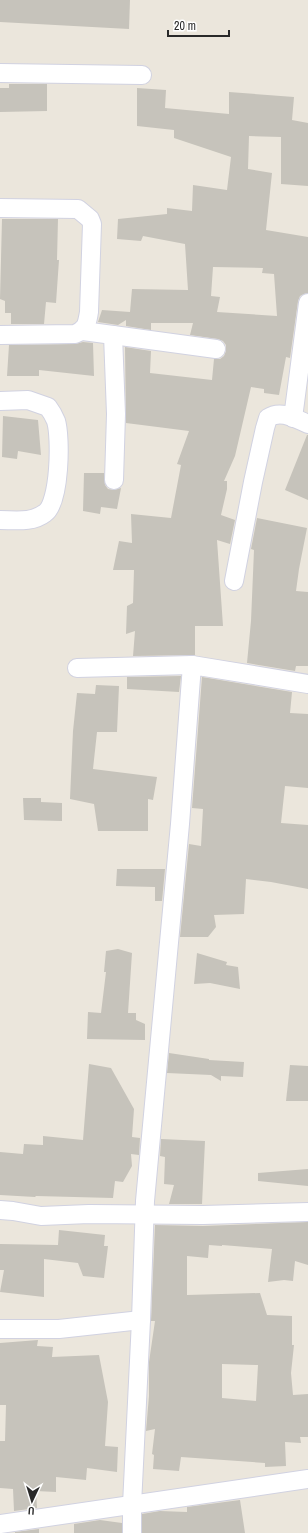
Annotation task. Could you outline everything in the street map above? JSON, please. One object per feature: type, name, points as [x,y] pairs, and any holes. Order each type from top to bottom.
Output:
[{"type":"street","points":[[0,73],[142,75]]},
{"type":"street","points":[[0,208],[78,209],[90,219],[92,224],[89,312],[88,323],[83,331]]},
{"type":"street","points":[[234,580],[264,428],[268,418],[275,414],[287,415],[301,421],[308,303]]},
{"type":"street","points":[[0,335],[75,334],[83,331],[216,349]]},
{"type":"street","points":[[113,335],[116,414],[114,480]]},
{"type":"street","points":[[0,401],[28,400],[48,407],[56,419],[58,429],[58,471],[53,501],[46,513],[32,520],[0,520]]},
{"type":"street","points":[[132,1533],[144,1214],[180,824],[192,665]]},
{"type":"street","points":[[77,668],[192,665],[308,684]]},
{"type":"street","points":[[0,1210],[40,1216],[144,1214],[203,1215],[308,1212]]},
{"type":"street","points":[[0,1329],[59,1329],[141,1320]]},
{"type":"street","points":[[0,1524],[308,1479]]},
{"type":"building","points":[[0,0],[130,0],[129,29],[0,22]]},
{"type":"building","points":[[9,84],[47,84],[47,111],[0,112],[0,88],[9,88]]},
{"type":"building","points":[[137,88],[166,90],[165,108],[229,114],[229,92],[294,97],[292,120],[308,123],[308,186],[281,184],[281,137],[249,136],[248,169],[272,173],[266,230],[308,237],[308,293],[300,296],[298,301],[290,358],[286,357],[279,395],[264,393],[264,389],[251,387],[235,456],[224,481],[227,481],[227,489],[221,515],[235,520],[230,544],[217,540],[223,626],[195,626],[195,655],[133,656],[135,631],[126,634],[127,606],[133,603],[134,570],[113,570],[119,541],[132,543],[131,514],[171,518],[181,465],[177,464],[189,431],[126,423],[125,347],[151,351],[150,373],[212,380],[214,359],[220,359],[224,356],[226,345],[223,341],[218,339],[190,335],[193,323],[151,323],[151,330],[126,326],[126,320],[118,325],[98,322],[102,310],[130,312],[132,289],[188,290],[185,244],[143,236],[141,241],[117,239],[118,219],[167,214],[167,208],[192,211],[193,185],[227,190],[231,157],[174,138],[174,130],[137,126]],"holes":[[[213,267],[263,268],[262,273],[274,274],[277,316],[217,312],[220,297],[211,296]]]},
{"type":"building","points":[[2,219],[58,219],[57,260],[59,260],[56,303],[46,302],[44,324],[11,324],[11,313],[5,313],[5,301],[0,299]]},
{"type":"building","points":[[83,342],[93,343],[94,376],[39,370],[39,376],[7,376],[9,345],[75,344]]},
{"type":"building","points":[[3,416],[38,420],[41,455],[18,451],[17,459],[2,457]]},
{"type":"building","points":[[308,435],[308,500],[285,490]]},
{"type":"building","points":[[84,473],[104,473],[105,485],[108,489],[114,490],[121,488],[117,509],[101,507],[100,514],[83,511]]},
{"type":"building","points":[[257,518],[307,528],[296,591],[308,592],[308,666],[296,666],[295,671],[247,663],[251,621],[254,550],[251,549]]},
{"type":"building","points":[[181,676],[179,692],[127,689],[127,677]]},
{"type":"building","points":[[202,677],[292,692],[290,713],[308,714],[308,788],[285,786],[281,823],[308,825],[308,889],[246,879],[244,914],[214,915],[216,927],[208,937],[180,937],[189,844],[201,846],[203,809],[192,808]]},
{"type":"building","points":[[96,685],[119,686],[117,732],[97,732],[93,769],[157,777],[153,800],[148,799],[148,831],[98,831],[94,804],[70,799],[73,731],[77,693],[95,694]]},
{"type":"building","points":[[23,798],[41,798],[41,802],[62,803],[62,821],[24,820]]},
{"type":"building","points":[[117,869],[165,869],[162,901],[155,901],[155,887],[116,886]]},
{"type":"building","points":[[118,949],[132,953],[128,1013],[136,1013],[136,1020],[145,1024],[145,1040],[87,1039],[88,1012],[101,1013],[106,972],[104,972],[106,951]]},
{"type":"building","points":[[197,953],[227,962],[226,965],[238,967],[240,989],[210,983],[194,984]]},
{"type":"building","points":[[169,1053],[209,1060],[244,1062],[243,1077],[221,1076],[221,1081],[211,1075],[167,1073]]},
{"type":"building","points":[[89,1064],[111,1068],[134,1109],[132,1137],[140,1138],[139,1155],[131,1154],[132,1166],[123,1182],[115,1181],[113,1198],[0,1195],[0,1152],[23,1154],[24,1144],[43,1145],[43,1136],[83,1140]]},
{"type":"building","points":[[290,1065],[308,1066],[308,1101],[286,1101]]},
{"type":"building","points":[[161,1139],[205,1141],[202,1204],[169,1204],[174,1185],[164,1184],[165,1157],[160,1156]]},
{"type":"building","points":[[308,1169],[308,1186],[258,1181],[258,1173]]},
{"type":"building","points":[[308,1222],[308,1265],[295,1261],[293,1281],[284,1280],[268,1282],[272,1249],[209,1245],[208,1258],[187,1256],[187,1295],[260,1293],[267,1315],[292,1316],[292,1345],[294,1345],[291,1373],[293,1395],[308,1394],[308,1437],[300,1437],[301,1443],[285,1442],[286,1466],[265,1467],[265,1463],[181,1457],[179,1471],[153,1469],[154,1455],[152,1454],[155,1429],[146,1431],[149,1396],[149,1362],[155,1321],[151,1321],[155,1225],[203,1226]],"holes":[[[222,1364],[258,1365],[256,1401],[222,1398]]]},
{"type":"building","points":[[59,1230],[105,1235],[104,1246],[108,1246],[104,1278],[83,1276],[78,1263],[44,1259],[44,1297],[0,1292],[4,1270],[0,1270],[0,1244],[58,1245]]},
{"type":"building","points":[[38,1340],[37,1346],[53,1347],[52,1357],[99,1355],[108,1402],[105,1446],[118,1447],[117,1472],[87,1468],[86,1480],[56,1477],[56,1492],[36,1491],[37,1508],[14,1511],[13,1489],[0,1488],[0,1441],[5,1441],[6,1405],[0,1405],[0,1343]]},
{"type":"building","points":[[240,1500],[245,1533],[142,1533],[142,1514],[160,1511],[187,1512],[187,1507]]},
{"type":"building","points":[[100,1520],[122,1523],[122,1533],[74,1533],[74,1524]]},
{"type":"building","points":[[39,1529],[39,1533],[15,1533],[15,1532]]}]
